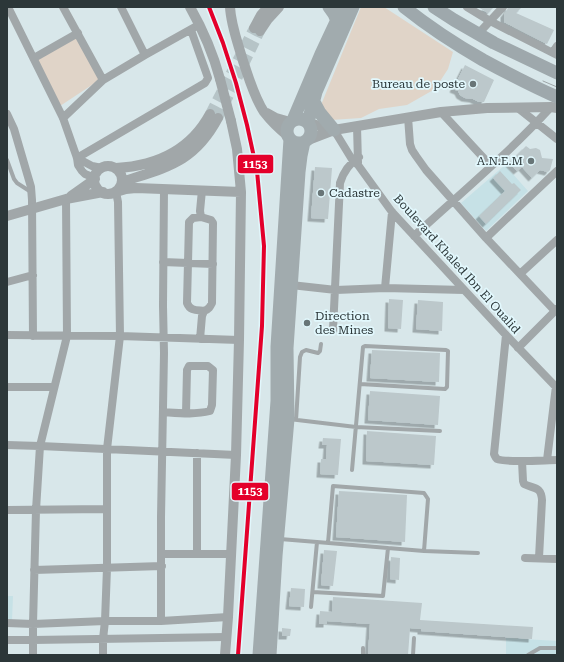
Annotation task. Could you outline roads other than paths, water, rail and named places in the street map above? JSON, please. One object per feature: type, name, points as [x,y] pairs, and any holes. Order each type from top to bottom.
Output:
[{"type":"highway","points":[[404,7],[452,42],[538,89],[555,104]]},
{"type":"highway","points":[[434,7],[478,34],[557,73]]},
{"type":"main road","points":[[329,7],[337,21]]},
{"type":"main road","points":[[287,418],[277,401],[277,347],[289,138],[287,129],[292,121],[343,7]]},
{"type":"main road","points":[[308,123],[314,100],[353,7]]},
{"type":"main road","points":[[314,100],[320,113],[334,130]]},
{"type":"main road","points":[[259,655],[287,418],[287,348],[299,172],[301,156],[306,141],[310,137],[311,130],[308,123],[301,118],[292,121]]},
{"type":"main road","points":[[289,138],[297,143],[306,141]]},
{"type":"main road","points":[[270,655],[276,556],[273,539]]},
{"type":"street","points":[[8,7],[63,118],[78,165],[82,172],[95,179]]},
{"type":"street","points":[[63,7],[103,80]]},
{"type":"street","points":[[121,7],[145,55]]},
{"type":"street","points":[[190,7],[200,24],[211,50],[220,78],[239,163],[241,192],[236,455],[232,554],[225,655]]},
{"type":"street","points":[[230,7],[236,37],[250,79],[263,110],[274,124],[289,138]]},
{"type":"street","points":[[268,7],[261,15],[257,30],[280,7]]},
{"type":"street","points":[[467,7],[490,21],[556,51]]},
{"type":"street","points":[[478,34],[503,7]]},
{"type":"street","points":[[63,118],[103,80],[200,24]]},
{"type":"street","points":[[76,158],[206,83],[208,78],[191,30]]},
{"type":"street","points":[[34,58],[78,33]]},
{"type":"street","points":[[306,141],[334,130],[440,112],[487,108],[518,108],[555,104]]},
{"type":"street","points":[[414,236],[537,123],[555,104]]},
{"type":"street","points":[[518,108],[557,139]]},
{"type":"street","points":[[263,110],[276,118],[292,121]]},
{"type":"street","points":[[440,112],[491,166]]},
{"type":"street","points":[[7,115],[14,129],[31,193],[33,336]]},
{"type":"street","points":[[7,216],[66,199],[103,192],[111,194],[119,187],[181,160],[192,152],[211,131],[214,116],[194,138],[175,152],[146,164],[116,168],[106,166],[102,168],[96,174],[95,179],[97,187],[103,192]]},
{"type":"street","points":[[408,117],[410,144],[426,170],[486,238],[556,310],[518,348]]},
{"type":"street","points":[[308,123],[334,130]]},
{"type":"street","points":[[333,330],[340,183],[344,174],[356,161],[357,126]]},
{"type":"street","name":"Boulevard Khaled Ibn El Oualid","points":[[334,130],[392,212],[556,387]]},
{"type":"street","points":[[76,158],[92,166],[102,168]]},
{"type":"street","points":[[103,655],[107,568],[107,449],[120,336],[117,197],[121,174],[116,168]]},
{"type":"street","points":[[486,238],[557,171]]},
{"type":"street","points":[[66,199],[95,179]]},
{"type":"street","points":[[119,187],[241,192]]},
{"type":"street","points":[[161,620],[164,189]]},
{"type":"street","points":[[201,217],[200,211],[202,190]]},
{"type":"street","points":[[33,655],[36,510],[40,446],[67,336],[66,199]]},
{"type":"street","points":[[385,288],[392,212]]},
{"type":"street","points":[[200,339],[202,316],[204,311],[210,307],[212,303],[213,264],[213,223],[211,220],[201,217],[193,218],[189,222],[187,303],[190,309],[204,311]]},
{"type":"street","points":[[521,273],[557,240]]},
{"type":"street","points":[[163,262],[213,264]]},
{"type":"street","points":[[7,282],[33,275]]},
{"type":"street","points":[[291,285],[336,290],[385,288],[464,290]]},
{"type":"street","points":[[7,335],[120,336],[239,340]]},
{"type":"street","points":[[506,335],[494,454],[497,459],[501,460],[557,460]]},
{"type":"street","points":[[162,412],[186,413],[203,413],[210,411],[212,405],[213,370],[208,366],[189,366],[187,370],[186,413]]},
{"type":"street","points":[[7,387],[54,387]]},
{"type":"street","points":[[547,460],[556,387]]},
{"type":"street","points":[[7,445],[236,455]]},
{"type":"street","points":[[197,453],[197,554]]},
{"type":"street","points":[[522,461],[522,476],[524,484],[538,489],[542,500],[538,558]]},
{"type":"street","points":[[7,510],[107,509]]},
{"type":"street","points":[[161,554],[232,554]]},
{"type":"street","points":[[526,558],[557,558]]},
{"type":"street","points":[[34,570],[162,566]]},
{"type":"street","points":[[7,623],[33,624],[228,617]]},
{"type":"street","points":[[7,640],[226,637]]},
{"type":"lane","points":[[7,160],[14,179],[31,193]]},
{"type":"lane","points":[[321,344],[320,351],[318,353],[306,350],[302,352],[300,356],[287,418],[356,427],[440,431]]},
{"type":"lane","points":[[352,470],[363,347],[446,350],[448,352],[447,387],[445,389],[360,384]]},
{"type":"lane","points":[[328,543],[333,486],[424,493],[428,499],[424,551]]},
{"type":"lane","points":[[273,539],[478,554]]},
{"type":"lane","points":[[311,607],[317,542]]},
{"type":"lane","points":[[313,592],[383,596],[388,548]]},
{"type":"lane","points":[[413,655],[414,638]]},
{"type":"lane","points":[[363,648],[363,655]]},
{"type":"lane","points":[[528,655],[540,648],[557,648]]},
{"type":"tunnel","points":[[210,114],[254,28]]},
{"type":"tunnel","points":[[218,118],[260,31]]},
{"type":"tram line","points":[[543,81],[557,87]]},
{"type":"place","name":"Bureau de poste","points":[[473,84]]},
{"type":"place","name":"A.N.E.M","points":[[531,161]]},
{"type":"place","name":"Cadastre","points":[[321,193]]},
{"type":"place","name":"Direction des Mines","points":[[307,323]]}]
